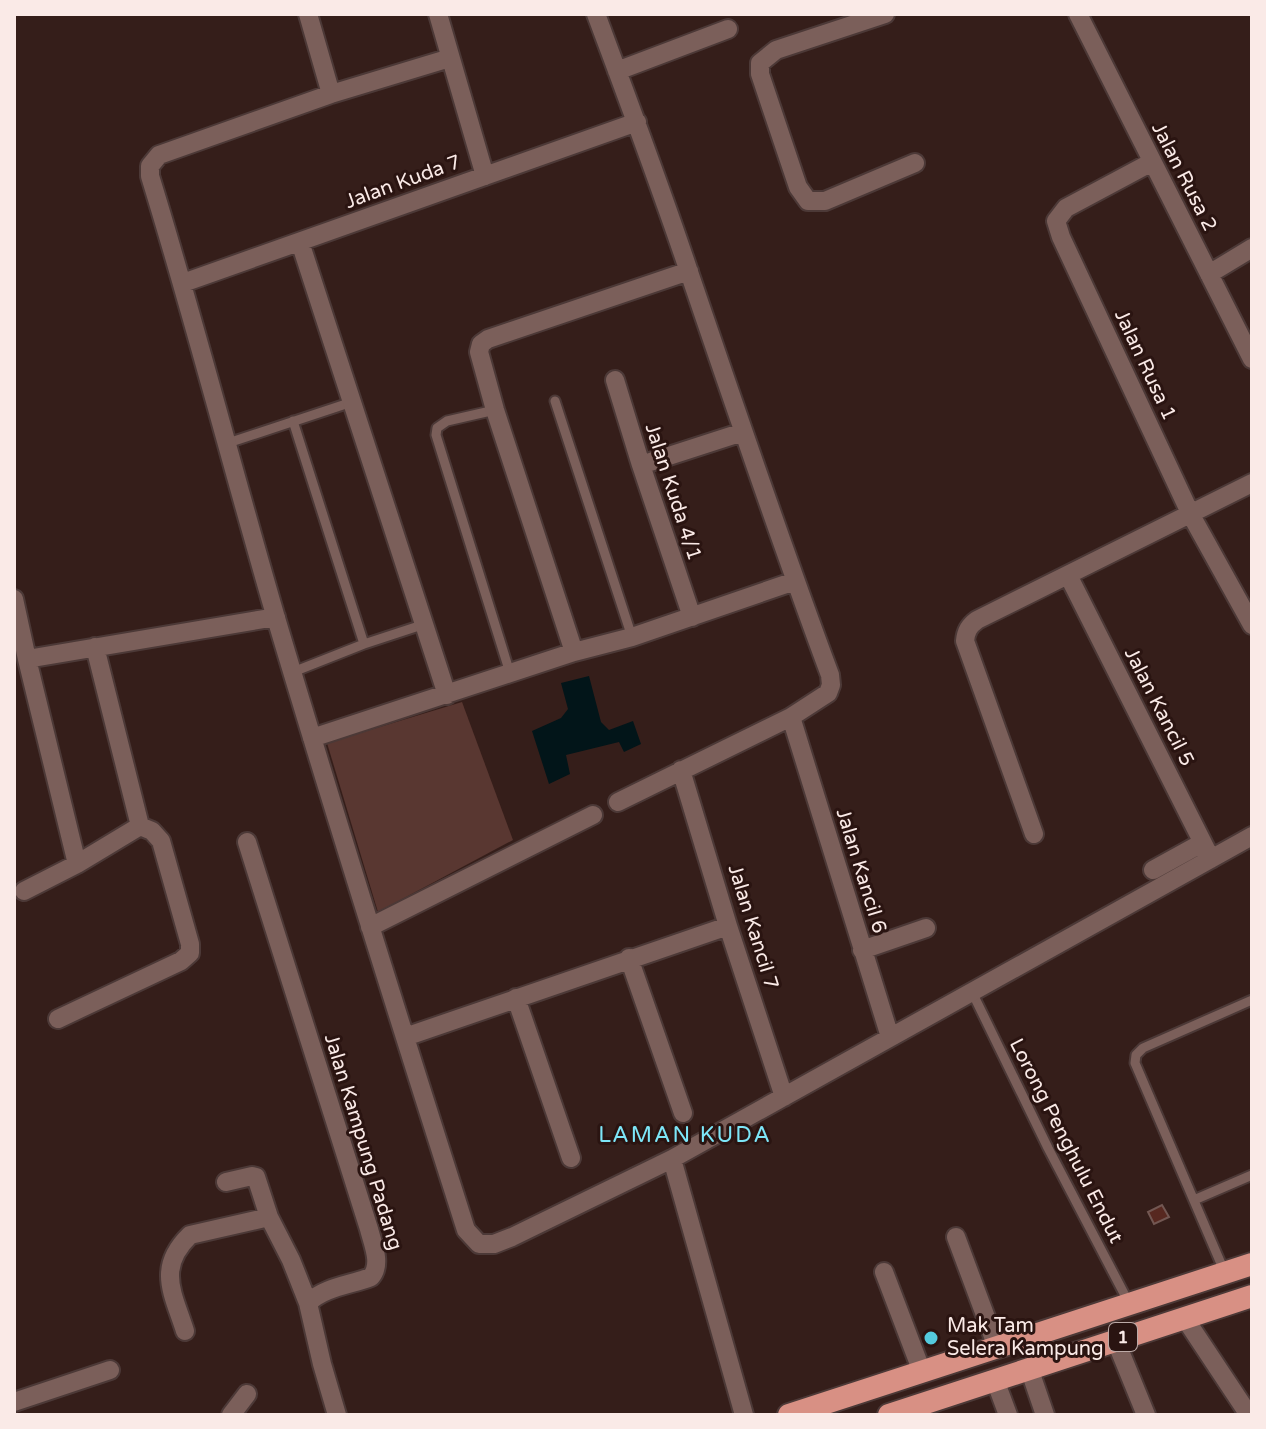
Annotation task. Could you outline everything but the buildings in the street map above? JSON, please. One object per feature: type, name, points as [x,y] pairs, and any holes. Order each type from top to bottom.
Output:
[{"type":"highway","name":"1","points":[[789,1415],[1252,1264]]},
{"type":"highway","name":"1","points":[[889,1415],[1252,1296]]},
{"type":"street","points":[[308,14],[331,94]]},
{"type":"street","points":[[438,14],[485,176]]},
{"type":"street","points":[[596,14],[637,122],[831,685],[828,693],[791,717],[618,802]]},
{"type":"street","points":[[885,14],[776,50],[760,63],[760,74],[798,187],[808,201],[825,201],[915,163]]},
{"type":"street","name":"Jalan Rusa 2","points":[[1078,14],[1252,359]]},
{"type":"street","points":[[617,71],[728,29]]},
{"type":"street","points":[[450,58],[331,94],[159,155],[150,166],[150,176],[276,617],[370,927],[466,1230],[479,1244],[494,1244],[512,1237],[672,1159],[972,992],[1206,851]]},
{"type":"street","name":"Jalan Kuda 7","points":[[183,283],[637,122]]},
{"type":"street","name":"Jalan Rusa 1","points":[[1152,162],[1066,208],[1056,221],[1191,515],[1252,625]]},
{"type":"street","points":[[300,242],[447,695]]},
{"type":"street","points":[[1209,274],[1252,248]]},
{"type":"street","points":[[574,652],[495,410],[479,352],[481,344],[689,271]]},
{"type":"street","name":"Jalan Kuda 4/1","points":[[615,380],[692,617]]},
{"type":"street","points":[[641,465],[743,432]]},
{"type":"street","points":[[1034,834],[965,641],[969,626],[1252,483]]},
{"type":"street","name":"Jalan Kancil 5","points":[[1068,575],[1206,851]]},
{"type":"street","points":[[312,738],[574,652],[632,637],[795,581]]},
{"type":"street","points":[[14,599],[77,864]]},
{"type":"street","points":[[27,659],[276,617]]},
{"type":"street","points":[[95,647],[140,826]]},
{"type":"street","name":"Jalan Kancil 6","points":[[791,717],[890,1037]]},
{"type":"street","name":"Jalan Kancil 7","points":[[681,770],[784,1097]]},
{"type":"street","points":[[370,927],[593,815]]},
{"type":"street","points":[[19,887],[77,864],[140,826]]},
{"type":"street","points":[[58,1019],[181,961],[190,953],[161,841],[152,831],[140,826]]},
{"type":"street","points":[[1153,870],[1252,836]]},
{"type":"street","name":"Jalan Kampung Padang","points":[[247,842],[369,1229],[377,1264],[371,1277],[325,1291],[308,1303]]},
{"type":"street","points":[[405,1037],[728,926]]},
{"type":"street","points":[[862,950],[926,928]]},
{"type":"street","points":[[629,958],[683,1113]]},
{"type":"street","points":[[516,998],[571,1158]]},
{"type":"street","points":[[672,1159],[744,1415]]},
{"type":"street","points":[[226,1182],[256,1177],[269,1217],[308,1303],[337,1415]]},
{"type":"street","points":[[185,1331],[169,1279],[170,1265],[183,1242],[190,1235],[269,1217]]},
{"type":"street","points":[[956,1237],[997,1347]]},
{"type":"street","points":[[884,1272],[922,1372]]},
{"type":"street","points":[[1184,1317],[1249,1415]]},
{"type":"street","points":[[1115,1339],[1146,1415]]},
{"type":"street","points":[[1029,1368],[1045,1415]]},
{"type":"street","points":[[14,1402],[110,1370]]},
{"type":"street","points":[[995,1380],[1008,1415]]},
{"type":"street","points":[[231,1415],[247,1394]]},
{"type":"lane","points":[[555,401],[632,637]]},
{"type":"lane","points":[[228,443],[352,402]]},
{"type":"lane","points":[[495,410],[447,421],[437,428],[436,435],[510,673]]},
{"type":"lane","points":[[293,421],[364,644]]},
{"type":"lane","points":[[293,672],[425,624]]},
{"type":"lane","name":"Lorong Penghulu Endut","points":[[972,992],[1130,1305]]},
{"type":"lane","points":[[1225,1273],[1135,1063],[1136,1055],[1143,1048],[1252,1000]]},
{"type":"lane","points":[[1194,1200],[1252,1175]]},
{"type":"shaded area","points":[[589,676],[601,722],[609,730],[633,721],[641,744],[624,752],[619,742],[566,755],[570,774],[549,784],[532,731],[561,718],[568,709],[561,683]]},
{"type":"shaded area","points":[[462,702],[513,840],[378,912],[327,743]]},
{"type":"place","name":"Mak Tam Selera Kampung","points":[[931,1338]]},
{"type":"district","name":"LAMAN KUDA","points":[[685,1135]]}]
